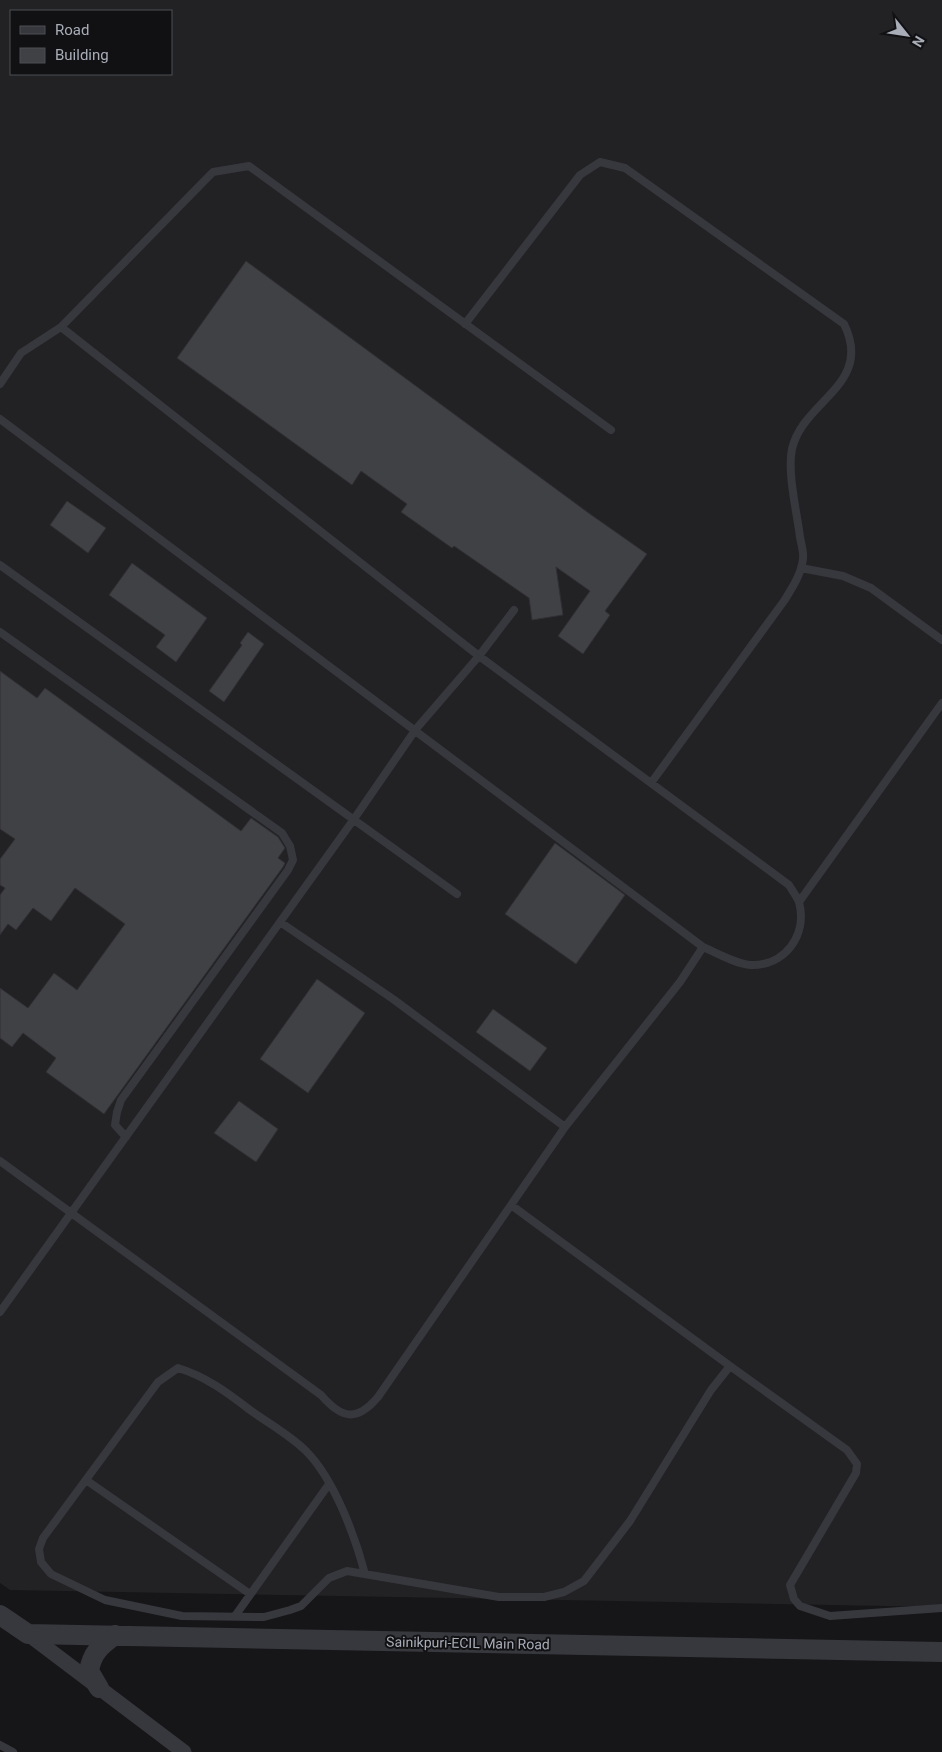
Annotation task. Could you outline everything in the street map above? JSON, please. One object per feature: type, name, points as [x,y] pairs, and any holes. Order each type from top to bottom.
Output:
[{"type":"street","points":[[0,1615],[184,1752]]},
{"type":"street","name":"Sainikpuri-ECIL Main Road","points":[[28,1634],[942,1652]]},
{"type":"street","points":[[99,1688],[89,1671],[92,1657],[101,1645],[115,1635]]},
{"type":"lane","points":[[465,324],[580,175],[600,162],[625,168],[844,324],[850,336],[851,360],[843,380],[803,426],[792,449],[792,480],[803,558],[801,568],[784,601],[651,783]]},
{"type":"lane","points":[[0,384],[21,353],[61,327],[213,172],[249,166],[611,430]]},
{"type":"lane","points":[[0,419],[416,729],[703,947],[748,965],[771,963],[790,949],[800,925],[799,902],[790,885],[479,656],[61,327]]},
{"type":"lane","points":[[0,565],[457,894]]},
{"type":"lane","points":[[801,568],[843,576],[870,588],[942,640]]},
{"type":"lane","points":[[0,1312],[354,819],[416,729],[479,656],[514,610]]},
{"type":"lane","points":[[0,632],[282,833],[290,846],[293,860],[288,870],[121,1100],[116,1112],[115,1125],[126,1137]]},
{"type":"lane","points":[[799,902],[942,703]]},
{"type":"lane","points":[[280,922],[393,999],[565,1127]]},
{"type":"lane","points":[[0,1161],[320,1395],[334,1410],[346,1414],[359,1414],[378,1397],[565,1127],[680,982],[703,947]]},
{"type":"lane","points":[[511,1205],[847,1450],[857,1464],[856,1473],[790,1585],[794,1599],[800,1606],[830,1616],[942,1608]]},
{"type":"lane","points":[[365,1574],[354,1534],[318,1465],[305,1450],[227,1392],[194,1372],[178,1368],[158,1382],[43,1538],[38,1549],[41,1562],[51,1574],[105,1600],[182,1616],[264,1617],[290,1610],[301,1606],[336,1574],[347,1571],[499,1597],[544,1596],[564,1592],[584,1581],[630,1521],[712,1390],[730,1366]]},
{"type":"lane","points":[[86,1480],[250,1594]]},
{"type":"lane","points":[[235,1616],[329,1484]]},
{"type":"lane","points":[[0,1745],[13,1752]]},
{"type":"shaded area","points":[[0,0],[942,0],[942,1607],[10,1590],[0,1583]]},
{"type":"building","points":[[246,261],[647,554],[605,611],[610,615],[583,654],[558,636],[590,591],[556,567],[563,615],[532,620],[529,598],[401,512],[407,504],[361,471],[352,485],[177,358]]},
{"type":"building","points":[[67,501],[106,528],[88,553],[50,525]]},
{"type":"building","points":[[132,563],[207,618],[176,662],[156,647],[165,635],[109,595]]},
{"type":"building","points":[[248,632],[264,644],[224,702],[209,691],[242,645],[240,643]]},
{"type":"building","points":[[0,671],[37,698],[45,688],[241,831],[251,818],[278,837],[285,848],[278,858],[285,863],[283,867],[104,1114],[46,1072],[56,1058],[23,1033],[12,1047],[0,1038],[0,988],[28,1008],[54,973],[77,990],[125,924],[75,888],[51,921],[33,908],[16,930],[8,924],[0,935],[0,895],[5,888],[0,885],[0,859],[15,839],[0,829]]},
{"type":"building","points":[[555,843],[625,895],[576,964],[505,914]]},
{"type":"building","points":[[317,979],[365,1013],[308,1093],[260,1059]]},
{"type":"building","points":[[493,1009],[547,1048],[530,1071],[476,1032]]},
{"type":"building","points":[[239,1101],[278,1129],[256,1162],[214,1133]]}]
